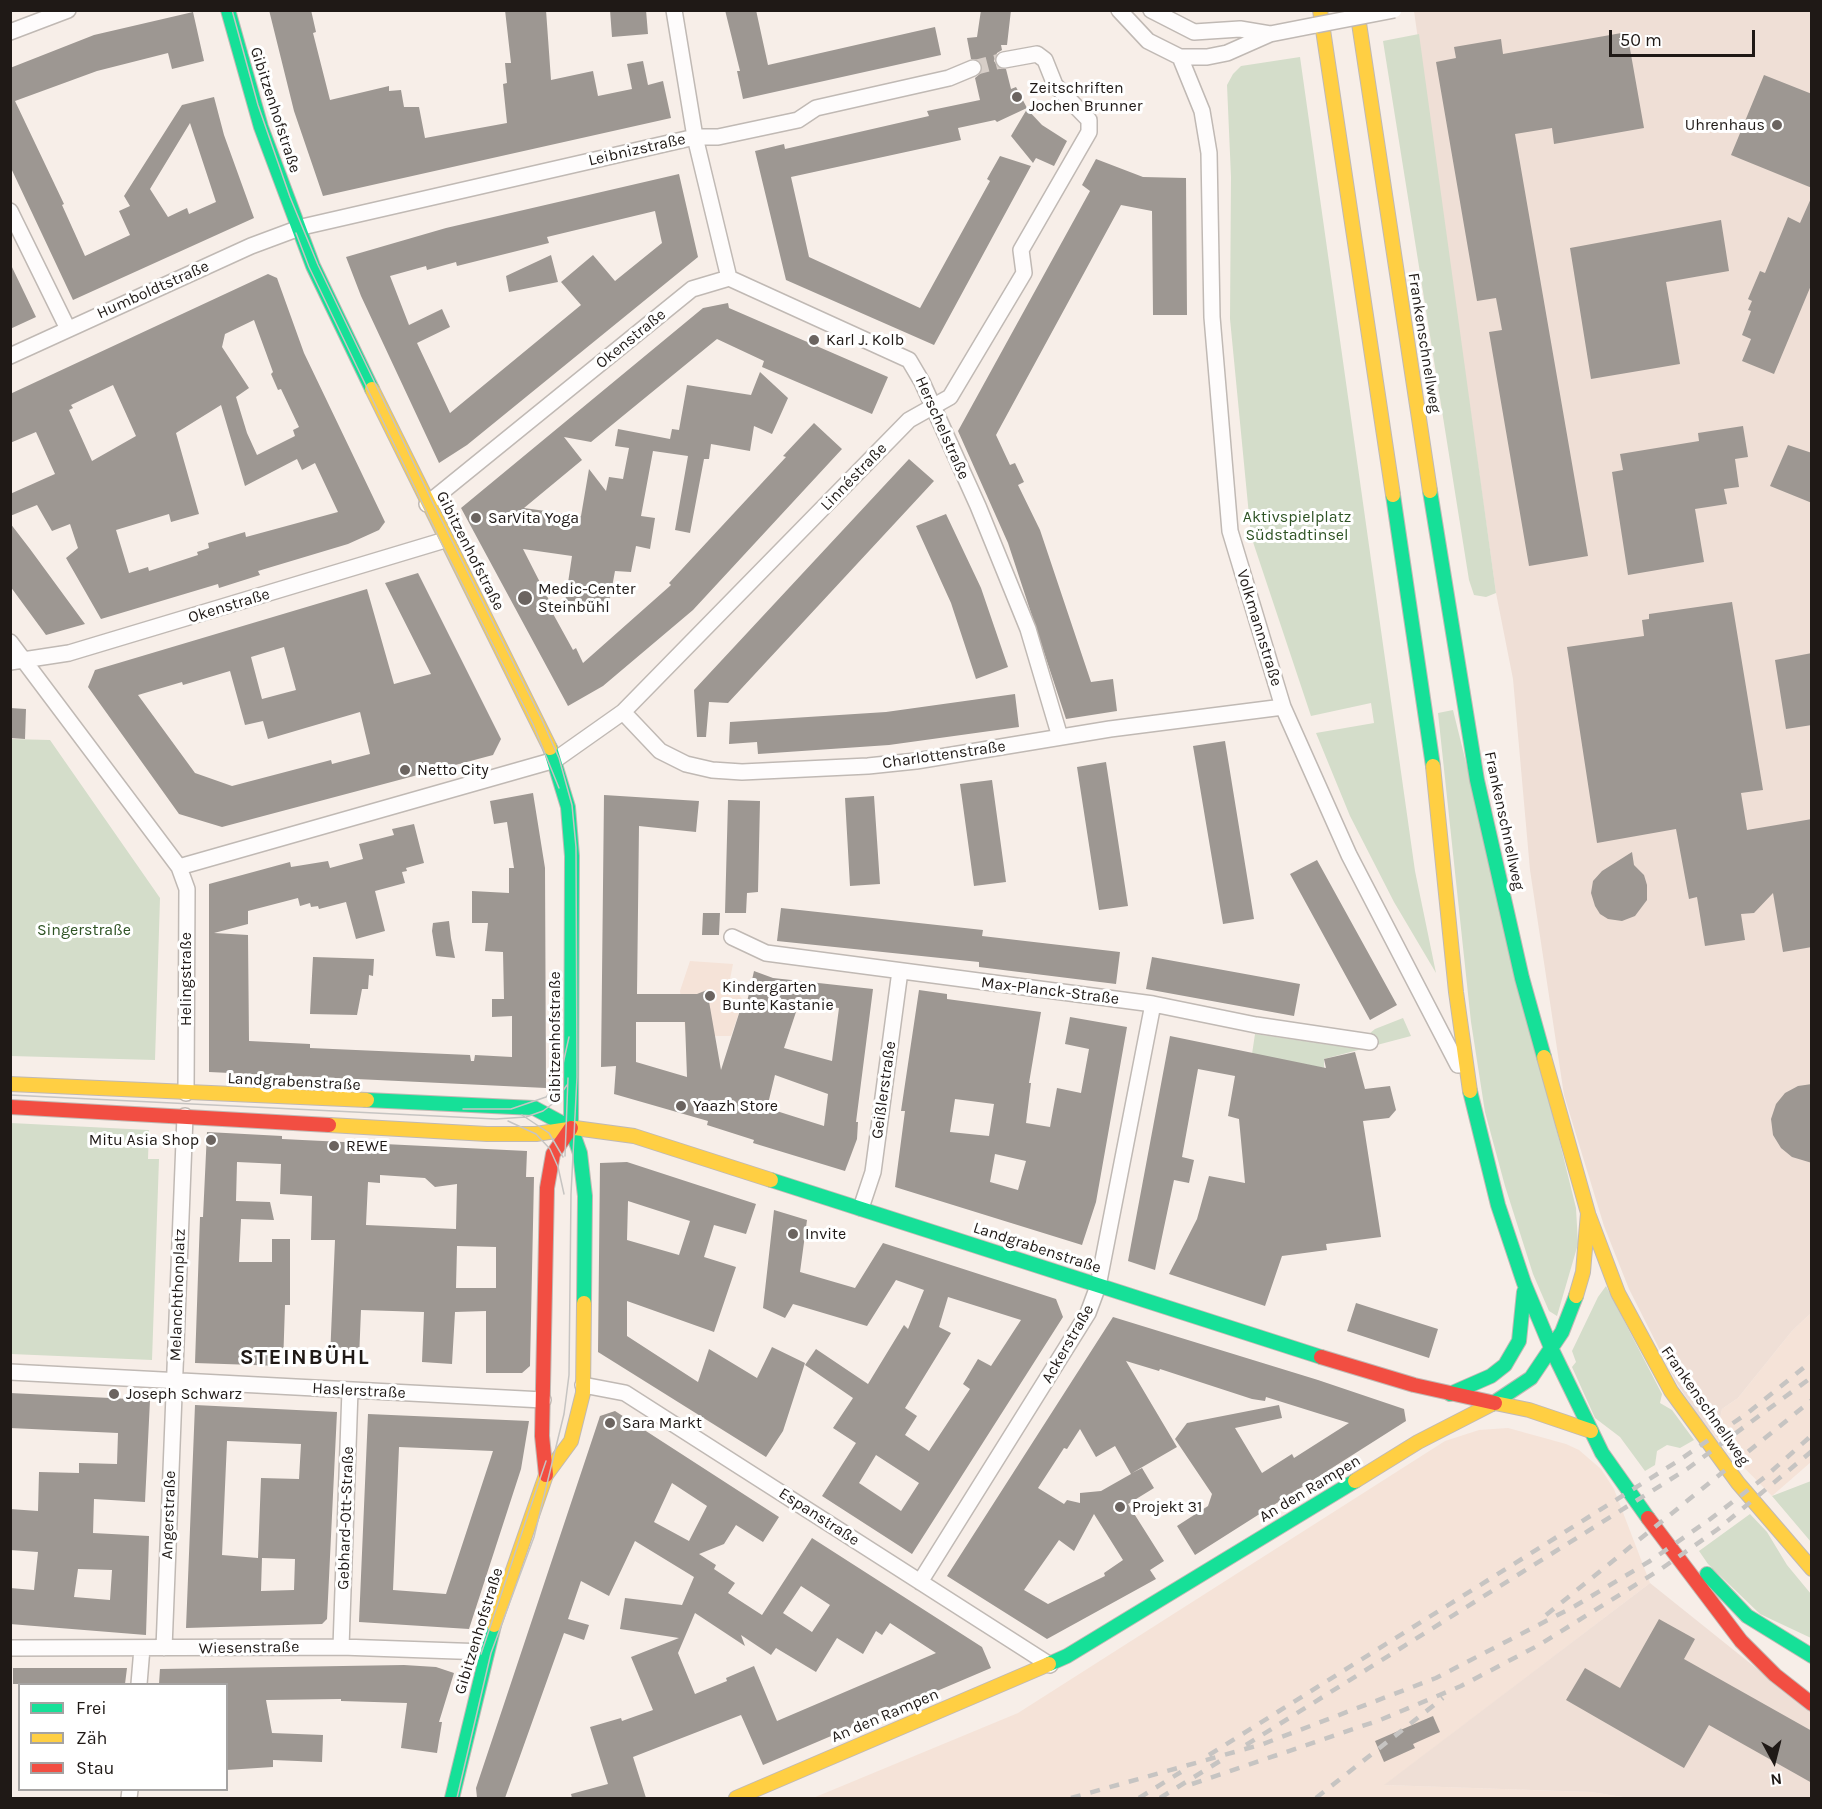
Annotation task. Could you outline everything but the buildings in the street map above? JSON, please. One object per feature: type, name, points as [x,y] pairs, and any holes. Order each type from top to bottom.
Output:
[{"type":"main road","name":"Gibitzenhofstraße","points":[[228,10],[254,103],[298,229],[325,294],[555,760],[566,795],[572,847],[571,1128],[580,1153],[585,1189],[583,1385],[570,1441],[546,1475],[486,1652],[452,1798]]},
{"type":"main road","points":[[1320,10],[1425,708],[1457,1003],[1470,1091],[1487,1166],[1524,1283],[1552,1350],[1591,1431],[1615,1473],[1720,1616],[1755,1656],[1812,1704]]},
{"type":"main road","name":"Frankenschnellweg","points":[[1357,10],[1454,649],[1478,780],[1522,978],[1588,1213],[1618,1293],[1642,1342],[1671,1391],[1744,1491],[1812,1569]]},
{"type":"main road","name":"Landgrabenstraße","points":[[10,1084],[534,1108],[571,1128]]},
{"type":"main road","name":"Landgrabenstraße","points":[[10,1107],[487,1134],[536,1134],[571,1128],[634,1136],[1098,1286],[1450,1394],[1492,1404]]},
{"type":"main road","name":"Gibitzenhofstraße","points":[[546,1475],[542,1436],[548,1174],[553,1154],[571,1128]]},
{"type":"main road","name":"An den Rampen","points":[[736,1798],[1050,1665],[1425,1438],[1492,1404],[1521,1386],[1552,1350],[1571,1313],[1584,1265],[1588,1213]]},
{"type":"main road","points":[[1450,1394],[1491,1376],[1510,1358],[1521,1331],[1524,1283]]},
{"type":"main road","points":[[1492,1404],[1538,1413],[1591,1431],[1618,1451]]},
{"type":"main road","points":[[1673,1526],[1708,1575],[1740,1610],[1774,1636],[1812,1656]]},
{"type":"street","points":[[10,32],[68,10]]},
{"type":"street","points":[[674,10],[695,137],[729,278]]},
{"type":"street","points":[[1119,10],[1148,41],[1180,57],[1227,54],[1270,34],[1394,10]]},
{"type":"street","points":[[1151,10],[1194,32],[1240,29],[1270,34]]},
{"type":"street","points":[[1180,57],[1194,32]]},
{"type":"street","name":"Linnéstraße","points":[[555,760],[623,712],[909,420],[950,397],[1024,273],[1021,250],[1089,132],[1089,120],[1055,85],[1045,60],[1037,54],[1004,60]]},
{"type":"street","name":"Volkmannstraße","points":[[1180,57],[1202,111],[1209,153],[1212,316],[1230,531],[1282,706],[1349,855],[1470,1091]]},
{"type":"street","name":"Leibnizstraße","points":[[298,229],[695,137],[718,137],[798,120],[816,108],[949,78],[973,68]]},
{"type":"street","points":[[10,211],[68,329]]},
{"type":"street","name":"Humboldtstraße","points":[[10,356],[251,246],[298,229]]},
{"type":"street","name":"Herschelstraße","points":[[729,278],[909,360],[978,507],[1028,629],[1060,737]]},
{"type":"street","name":"Okenstraße","points":[[427,504],[692,289],[729,278]]},
{"type":"street","name":"Okenstraße","points":[[17,661],[69,654],[445,540]]},
{"type":"street","points":[[10,642],[17,661],[179,867],[555,760]]},
{"type":"street","name":"Charlottenstraße","points":[[623,712],[660,751],[686,765],[742,772],[897,763],[1060,737],[1282,706]]},
{"type":"street","name":"Helingstraße","points":[[179,867],[187,889],[186,1093]]},
{"type":"street","name":"Max-Planck-Straße","points":[[732,937],[766,953],[1153,1004],[1256,1025],[1370,1042]]},
{"type":"street","name":"Geißlerstraße","points":[[861,1208],[873,1172],[900,971]]},
{"type":"street","name":"Ackerstraße","points":[[920,1582],[1084,1323],[1098,1286],[1153,1004]]},
{"type":"street","name":"Melanchthonplatz","points":[[10,1372],[175,1382],[185,1116]]},
{"type":"street","name":"Haslerstraße","points":[[175,1382],[543,1400]]},
{"type":"street","name":"Angerstraße","points":[[164,1648],[175,1382]]},
{"type":"street","name":"Espanstraße","points":[[583,1385],[625,1393],[1050,1665]]},
{"type":"street","name":"Gebhard-Ott-Straße","points":[[341,1647],[350,1390]]},
{"type":"street","name":"Wiesenstraße","points":[[10,1648],[341,1647],[486,1652]]},
{"type":"street","points":[[139,1683],[142,1648]]},
{"type":"shaded area","points":[[1414,11],[1811,11],[1811,1313],[1792,1331],[1738,1398],[1722,1409],[1719,1423],[1708,1431],[1676,1382],[1629,1289],[1604,1226],[1564,1095],[1530,870],[1513,679],[1496,593]]},
{"type":"shaded area","name":"Kindergarten Bunte Kastanie","points":[[690,961],[733,964],[730,979],[743,1001],[731,1036],[686,1036],[680,991]]},
{"type":"shaded area","points":[[1811,1313],[1811,1462],[1772,1496],[1708,1431],[1719,1423],[1722,1409],[1738,1398],[1792,1331]]},
{"type":"shaded area","points":[[1508,1428],[1566,1444],[1579,1450],[1601,1469],[1614,1489],[1650,1583],[1385,1785],[1591,1792],[1629,1798],[813,1798],[1018,1713],[1445,1441],[1479,1430]]},
{"type":"shaded area","points":[[1650,1583],[1811,1712],[1811,1798],[1629,1798],[1591,1792],[1384,1785]]},
{"type":"green space","points":[[1419,34],[1496,593],[1486,597],[1474,595],[1469,580],[1383,41]]},
{"type":"green space","name":"Aktivspielplatz Südstadtinsel","points":[[1300,57],[1415,871],[1436,973],[1394,902],[1350,816],[1316,733],[1374,723],[1371,703],[1311,716],[1251,536],[1230,319],[1231,177],[1227,85],[1241,66]]},
{"type":"green space","points":[[1453,710],[1576,1208],[1578,1244],[1557,1316],[1549,1311],[1533,1274],[1505,1186],[1485,1112],[1471,1022],[1438,713]]},
{"type":"green space","name":"Singerstraße","points":[[11,739],[50,740],[160,898],[155,1060],[11,1056]]},
{"type":"green space","points":[[1403,1018],[1411,1036],[1324,1059],[1324,1068],[1252,1054],[1255,1034],[1352,1048],[1375,1029]]},
{"type":"green space","points":[[11,1123],[149,1130],[148,1159],[159,1159],[152,1360],[11,1354]]},
{"type":"green space","points":[[1606,1286],[1662,1394],[1660,1403],[1672,1410],[1694,1440],[1680,1448],[1667,1445],[1657,1451],[1655,1465],[1645,1471],[1620,1437],[1595,1418],[1572,1367],[1576,1362],[1572,1351],[1598,1297]]},
{"type":"green space","points":[[1811,1481],[1811,1542],[1772,1496]]},
{"type":"green space","points":[[1750,1514],[1767,1532],[1787,1565],[1811,1594],[1811,1638],[1760,1614],[1708,1564],[1699,1551]]},
{"type":"tunnel","points":[[973,68],[1004,60]]},
{"type":"tram line","points":[[232,10],[258,105],[290,197],[318,265],[432,501],[542,720],[559,758],[572,805],[576,847],[577,1077],[571,1194],[569,1375],[564,1414],[534,1537],[491,1653],[457,1798]]},
{"type":"tram line","points":[[296,233],[309,267],[441,542],[533,724],[559,788]]},
{"type":"tram line","points":[[463,1109],[511,1109],[546,1097],[559,1082],[569,1037]]},
{"type":"tram line","points":[[565,1156],[568,1078]]},
{"type":"tram line","points":[[10,1095],[496,1119],[526,1117],[543,1111],[555,1102],[567,1085]]},
{"type":"tram line","points":[[522,1115],[549,1133],[563,1157]]},
{"type":"tram line","points":[[508,1121],[536,1134],[550,1149],[558,1167],[564,1194]]},
{"type":"tram line","points":[[481,1654],[546,1461]]},
{"type":"railway","points":[[1209,1755],[1678,1461],[1749,1412],[1812,1361]]},
{"type":"railway","points":[[1246,1745],[1687,1469],[1812,1377]]},
{"type":"railway","points":[[1546,1615],[1812,1400]]},
{"type":"railway","points":[[1071,1798],[1263,1744],[1436,1678],[1575,1606],[1650,1561],[1765,1477],[1812,1435]]},
{"type":"railway","points":[[1192,1784],[1380,1720],[1461,1686],[1539,1645],[1661,1569],[1718,1529],[1812,1451]]},
{"type":"railway","points":[[1316,1798],[1443,1698]]},
{"type":"railway","points":[[1160,1798],[1220,1761]]},
{"type":"railway","points":[[1139,1798],[1181,1772]]},
{"type":"traffic: fast","points":[[228,10],[261,127],[313,266],[372,389]]},
{"type":"traffic: fast","points":[[1430,491],[1477,780],[1522,978],[1544,1057]]},
{"type":"traffic: fast","points":[[1393,495],[1433,766]]},
{"type":"traffic: fast","points":[[550,748],[568,807],[572,856],[571,1128],[580,1153],[585,1196],[584,1303]]},
{"type":"traffic: fast","points":[[1470,1091],[1498,1205],[1524,1283],[1552,1350],[1602,1453],[1648,1518]]},
{"type":"traffic: fast","points":[[367,1100],[534,1108],[571,1128]]},
{"type":"traffic: fast","points":[[771,1180],[1321,1357]]},
{"type":"traffic: fast","points":[[1450,1394],[1491,1376],[1505,1365],[1519,1341],[1524,1292]]},
{"type":"traffic: fast","points":[[1492,1404],[1531,1378],[1562,1332],[1576,1296]]},
{"type":"traffic: fast","points":[[1049,1664],[1067,1656],[1355,1481]]},
{"type":"traffic: fast","points":[[1707,1574],[1747,1616],[1812,1656]]},
{"type":"traffic: fast","points":[[452,1798],[494,1625]]},
{"type":"traffic: slow","points":[[1320,10],[1393,495]]},
{"type":"traffic: slow","points":[[1357,10],[1430,491]]},
{"type":"traffic: slow","points":[[372,389],[550,748]]},
{"type":"traffic: slow","points":[[1433,766],[1456,992],[1470,1091]]},
{"type":"traffic: slow","points":[[1544,1057],[1588,1213],[1583,1272],[1576,1296]]},
{"type":"traffic: slow","points":[[10,1084],[367,1100]]},
{"type":"traffic: slow","points":[[329,1125],[487,1134],[536,1134],[575,1128],[634,1136],[771,1180]]},
{"type":"traffic: slow","points":[[1589,1216],[1618,1293],[1671,1391],[1738,1483],[1812,1569]]},
{"type":"traffic: slow","points":[[494,1625],[546,1475],[571,1441],[583,1393],[584,1303]]},
{"type":"traffic: slow","points":[[1495,1403],[1529,1410],[1591,1431]]},
{"type":"traffic: slow","points":[[1355,1481],[1418,1442],[1492,1404]]},
{"type":"traffic: slow","points":[[736,1798],[1049,1664]]},
{"type":"traffic: jam","points":[[10,1107],[329,1125]]},
{"type":"traffic: jam","points":[[546,1475],[542,1436],[547,1188],[553,1154],[571,1128]]},
{"type":"traffic: jam","points":[[1321,1357],[1414,1385],[1495,1403]]},
{"type":"traffic: jam","points":[[1648,1518],[1741,1641],[1775,1675],[1812,1704]]},
{"type":"place","name":"Zeitschriften Jochen Brunner","points":[[1017,97]]},
{"type":"place","name":"Uhrenhaus","points":[[1777,125]]},
{"type":"place","name":"Karl J. Kolb","points":[[814,340]]},
{"type":"place","name":"SarVita Yoga","points":[[476,518]]},
{"type":"place","name":"Medic-Center Steinbühl","points":[[525,598]]},
{"type":"place","name":"Netto City","points":[[405,770]]},
{"type":"place","name":"Kindergarten Bunte Kastanie","points":[[710,996]]},
{"type":"place","name":"Yaazh Store","points":[[681,1106]]},
{"type":"place","name":"Mitu Asia Shop","points":[[211,1140]]},
{"type":"place","name":"REWE","points":[[334,1146]]},
{"type":"place","name":"Invite","points":[[793,1234]]},
{"type":"place","name":"Joseph Schwarz","points":[[114,1394]]},
{"type":"place","name":"Sara Markt","points":[[610,1423]]},
{"type":"place","name":"Projekt 31","points":[[1120,1507]]},
{"type":"district","name":"STEINBÜHL","points":[[305,1358]]}]
